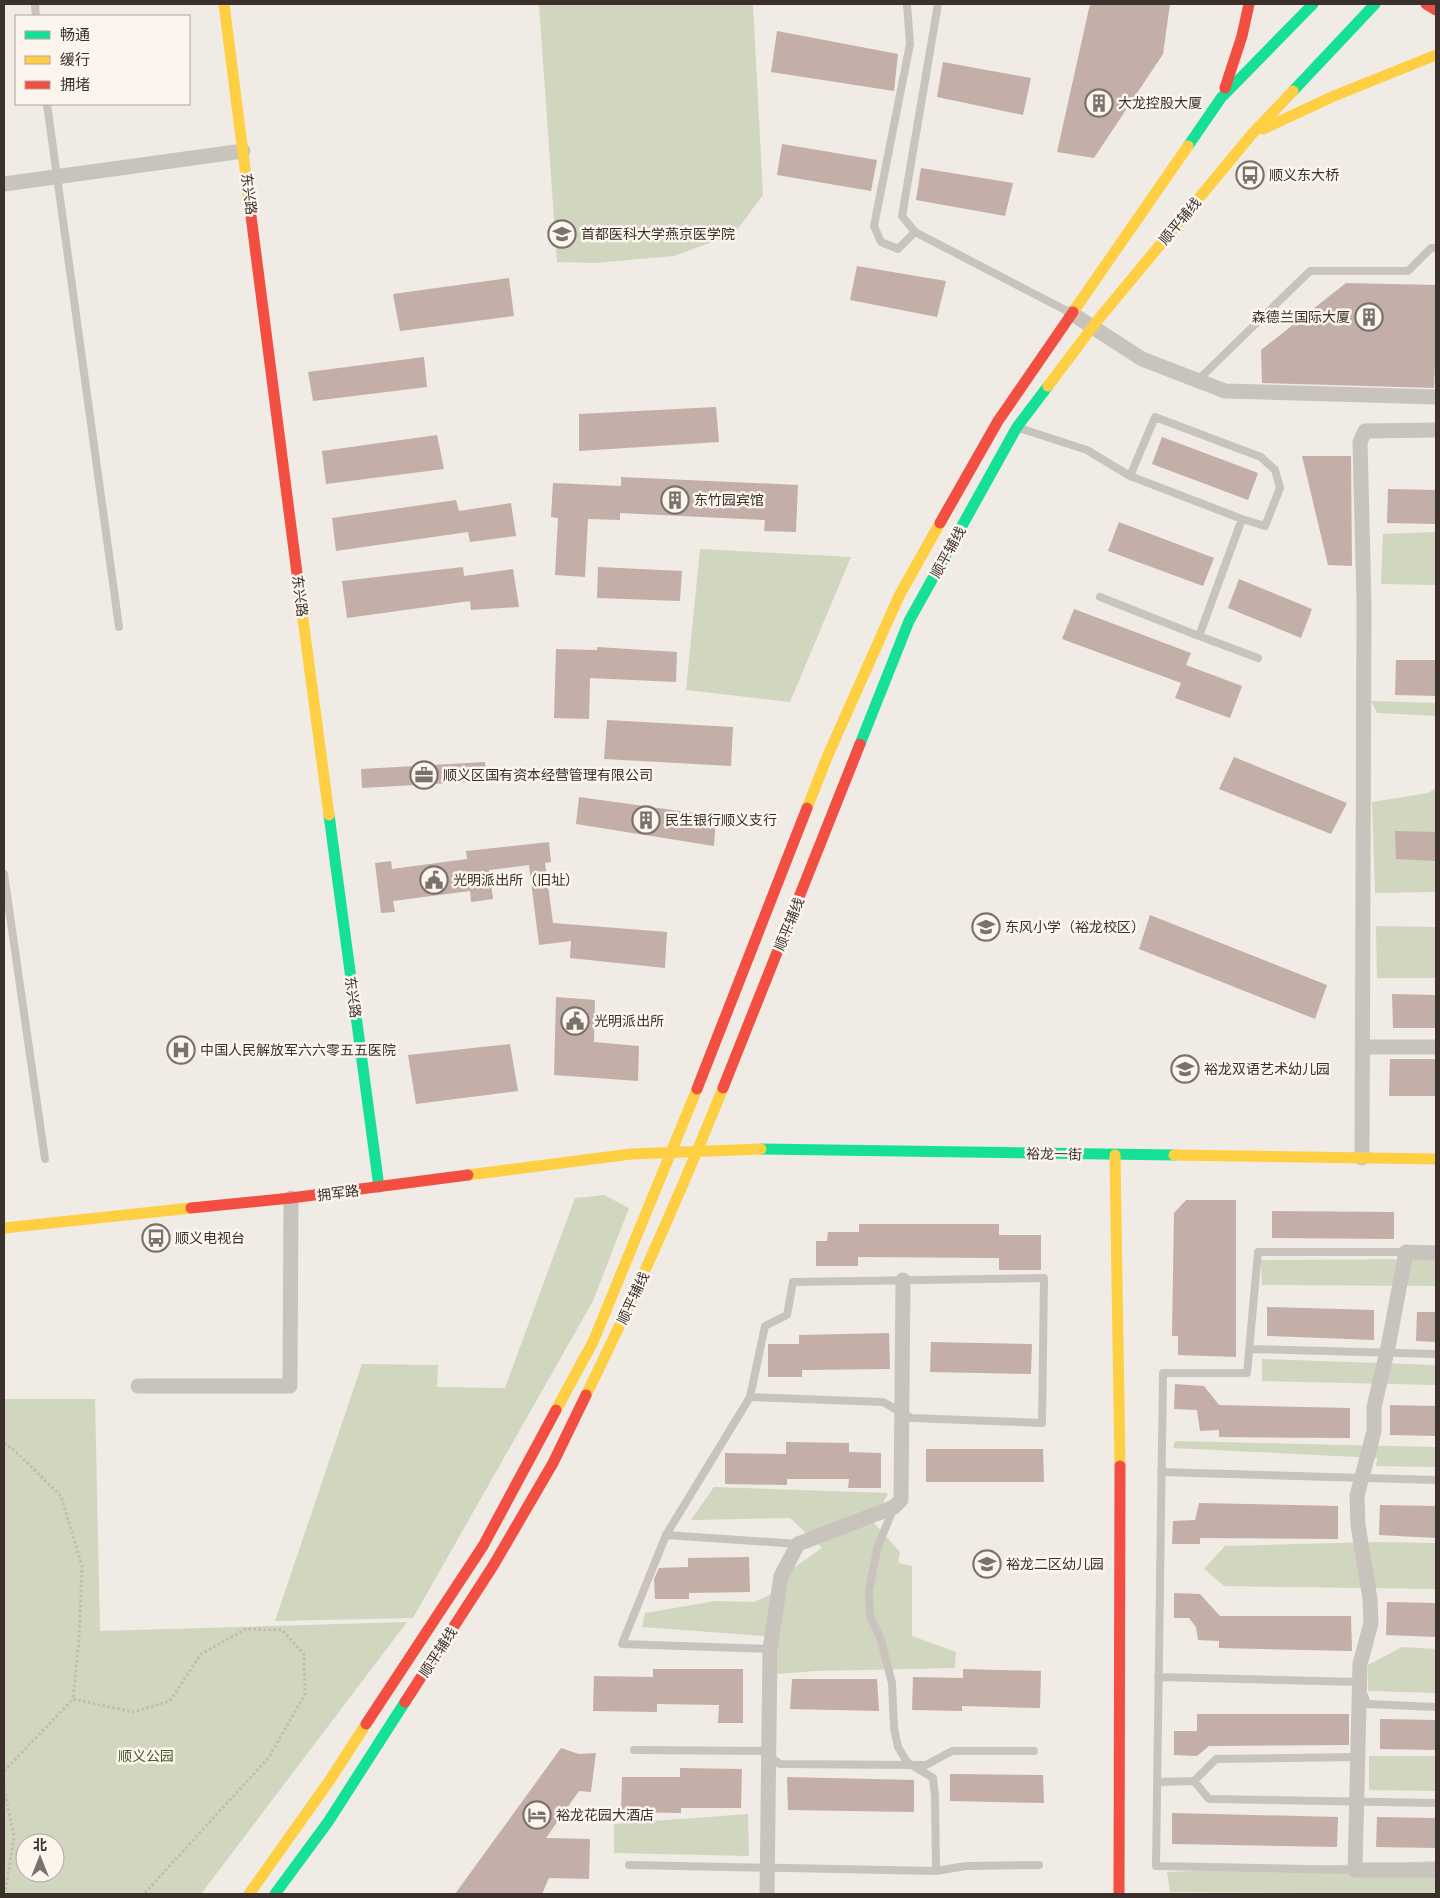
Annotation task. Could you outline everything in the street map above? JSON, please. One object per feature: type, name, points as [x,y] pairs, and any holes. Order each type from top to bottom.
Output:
[{"type":"main road","name":"东兴路","points":[[224,4],[311,686],[379,1187]]},
{"type":"main road","points":[[1221,98],[1237,56],[1247,21],[1249,4]]},
{"type":"main road","name":"顺平辅线","points":[[249,1894],[332,1777],[483,1546],[593,1342],[688,1114],[828,755],[899,596],[998,421],[1221,98],[1313,4]]},
{"type":"main road","name":"顺平辅线","points":[[275,1894],[328,1822],[488,1575],[553,1463],[636,1294],[698,1151],[909,621],[1017,427],[1092,327],[1252,134],[1375,4]]},
{"type":"main road","points":[[1426,4],[1436,10]]},
{"type":"main road","points":[[1252,134],[1334,96],[1436,55]]},
{"type":"main road","name":"裕龙一街","points":[[671,1153],[743,1149],[1436,1159]]},
{"type":"main road","name":"拥军路","points":[[4,1228],[291,1198],[631,1154],[671,1153]]},
{"type":"main road","points":[[1115,1155],[1120,1434],[1119,1894]]},
{"type":"street","points":[[4,184],[243,150]]},
{"type":"street","points":[[1071,313],[1142,359],[1225,391],[1436,397]]},
{"type":"street","points":[[1362,1158],[1364,603],[1360,442],[1365,431],[1436,430]]},
{"type":"street","points":[[1362,1047],[1436,1047]]},
{"type":"street","points":[[138,1386],[290,1386],[291,1198]]},
{"type":"street","points":[[1436,1253],[1406,1252],[1387,1352],[1374,1407],[1374,1431],[1357,1496],[1358,1525],[1370,1599],[1371,1623],[1360,1664],[1355,1870],[1436,1870]]},
{"type":"street","points":[[767,1894],[770,1649],[773,1618],[781,1576],[798,1544],[894,1507],[901,1500],[903,1280]]},
{"type":"lane","points":[[907,4],[910,44],[874,226],[881,242],[898,249],[915,232]]},
{"type":"lane","points":[[938,4],[902,216],[915,232],[1071,313]]},
{"type":"lane","points":[[47,105],[119,627]]},
{"type":"lane","points":[[1198,380],[1310,272],[1408,271],[1431,248],[1436,248]]},
{"type":"lane","points":[[998,421],[1088,450],[1130,476],[1265,526],[1280,488],[1275,470],[1261,457],[1156,417],[1130,476]]},
{"type":"lane","points":[[1199,636],[1242,519]]},
{"type":"lane","points":[[1100,597],[1258,658]]},
{"type":"lane","points":[[4,874],[45,1159]]},
{"type":"lane","points":[[1355,1870],[1156,1866],[1163,1373],[1248,1373],[1258,1252],[1406,1252]]},
{"type":"lane","points":[[750,1397],[883,1402],[911,1418],[1042,1423],[1044,1278],[793,1282],[787,1315],[765,1326],[750,1397],[666,1535],[622,1644],[770,1649]]},
{"type":"lane","points":[[1250,1349],[1436,1354]]},
{"type":"lane","points":[[1161,1472],[1436,1480]]},
{"type":"lane","points":[[894,1507],[877,1549],[869,1591],[870,1616],[881,1640],[892,1683],[894,1728],[898,1747],[907,1762],[933,1778],[936,1871]]},
{"type":"lane","points":[[666,1535],[798,1544]]},
{"type":"lane","points":[[1158,1677],[1359,1682],[1367,1704],[1436,1707]]},
{"type":"lane","points":[[634,1750],[762,1752],[780,1764],[913,1765],[926,1765],[952,1751],[1034,1752]]},
{"type":"lane","points":[[1157,1782],[1194,1781],[1216,1758],[1357,1758]]},
{"type":"lane","points":[[1194,1781],[1209,1799],[1436,1803]]},
{"type":"lane","points":[[629,1865],[936,1871],[966,1866],[1039,1865]]},
{"type":"path","points":[[4,1443],[14,1450],[61,1496],[82,1566],[79,1640],[73,1699],[4,1771]]},
{"type":"path","points":[[73,1699],[133,1712],[170,1700],[201,1654],[246,1629],[282,1630],[304,1654],[305,1694],[269,1757],[144,1894]]},
{"type":"path","points":[[4,1789],[14,1836],[6,1888],[4,1890]]},
{"type":"green space","points":[[539,4],[753,4],[763,195],[734,234],[674,256],[595,263],[557,262]]},
{"type":"green space","points":[[1436,532],[1436,585],[1381,584],[1383,534]]},
{"type":"green space","points":[[700,549],[851,557],[790,702],[686,690]]},
{"type":"green space","points":[[1371,701],[1436,703],[1436,716],[1377,713]]},
{"type":"green space","points":[[1436,788],[1436,892],[1375,893],[1372,802],[1428,793]]},
{"type":"green space","points":[[1376,926],[1436,927],[1436,978],[1377,978]]},
{"type":"green space","points":[[604,1195],[629,1208],[593,1301],[413,1618],[275,1621],[362,1364],[438,1365],[437,1387],[505,1388],[575,1198]]},
{"type":"green space","points":[[1436,1259],[1436,1286],[1262,1285],[1261,1260]]},
{"type":"green space","points":[[1262,1359],[1436,1365],[1436,1385],[1262,1381]]},
{"type":"green space","name":"顺义公园","points":[[4,1399],[95,1399],[100,1631],[407,1622],[201,1894],[4,1894]]},
{"type":"green space","points":[[1175,1441],[1436,1447],[1436,1467],[1376,1466],[1377,1458],[1173,1448]]},
{"type":"green space","points":[[714,1487],[888,1493],[873,1522],[900,1552],[898,1563],[912,1566],[912,1636],[956,1652],[955,1668],[816,1671],[777,1674],[778,1637],[642,1627],[645,1613],[716,1601],[754,1602],[783,1589],[792,1569],[822,1548],[790,1518],[691,1520]]},
{"type":"green space","points":[[1377,1542],[1436,1543],[1436,1589],[1224,1586],[1204,1569],[1225,1546]]},
{"type":"green space","points":[[1402,1647],[1436,1649],[1436,1693],[1368,1691],[1368,1665]]},
{"type":"green space","points":[[1369,1756],[1436,1756],[1436,1791],[1369,1790]]},
{"type":"green space","points":[[748,1814],[749,1856],[614,1853],[614,1824]]},
{"type":"green space","points":[[1436,1861],[1436,1894],[1170,1892],[1167,1872]]},
{"type":"building","name":"大龙控股大厦","points":[[1090,4],[1170,4],[1163,54],[1094,158],[1057,152]]},
{"type":"building","points":[[777,31],[898,54],[894,91],[771,72]]},
{"type":"building","points":[[943,62],[1031,78],[1023,115],[937,97]]},
{"type":"building","points":[[782,144],[877,160],[871,191],[777,175]]},
{"type":"building","points":[[921,168],[1013,183],[1005,216],[916,200]]},
{"type":"building","points":[[857,266],[946,281],[937,317],[850,300]]},
{"type":"building","points":[[509,278],[514,316],[400,331],[393,294]]},
{"type":"building","name":"森德兰国际大厦","points":[[1346,283],[1436,285],[1436,364],[1434,388],[1262,383],[1261,350]]},
{"type":"building","points":[[424,357],[427,387],[313,401],[308,372]]},
{"type":"building","points":[[716,407],[719,442],[579,451],[579,414]]},
{"type":"building","points":[[437,435],[444,469],[326,484],[322,451]]},
{"type":"building","points":[[1162,437],[1258,473],[1248,500],[1152,464]]},
{"type":"building","points":[[1302,456],[1351,456],[1352,566],[1328,565]]},
{"type":"building","name":"东竹园宾馆","points":[[621,477],[798,485],[796,532],[764,531],[765,520],[620,513],[620,520],[588,519],[585,577],[555,575],[558,518],[551,517],[553,483],[621,486]]},
{"type":"building","points":[[1388,489],[1436,490],[1436,524],[1387,523]]},
{"type":"building","points":[[456,500],[459,511],[511,503],[516,536],[470,542],[468,532],[336,551],[332,518]]},
{"type":"building","points":[[1119,522],[1214,558],[1203,586],[1108,551]]},
{"type":"building","points":[[463,567],[464,576],[513,569],[519,607],[471,610],[470,601],[347,618],[342,581]]},
{"type":"building","points":[[598,567],[682,571],[680,601],[597,598]]},
{"type":"building","points":[[1239,579],[1312,609],[1301,638],[1228,608]]},
{"type":"building","points":[[1074,609],[1191,653],[1186,665],[1242,686],[1230,718],[1175,698],[1181,683],[1062,639]]},
{"type":"building","points":[[597,647],[677,652],[676,682],[590,678],[589,719],[554,718],[556,649],[597,650]]},
{"type":"building","points":[[1396,660],[1436,660],[1436,696],[1395,695]]},
{"type":"building","points":[[607,720],[733,727],[731,766],[604,759]]},
{"type":"building","points":[[1234,757],[1347,803],[1331,834],[1219,789]]},
{"type":"building","name":"顺义区国有资本经营管理有限公司","points":[[485,762],[486,781],[362,788],[361,769]]},
{"type":"building","name":"民生银行顺义支行","points":[[579,797],[716,816],[714,846],[576,824]]},
{"type":"building","points":[[1395,831],[1436,832],[1436,861],[1396,859]]},
{"type":"building","points":[[549,842],[551,862],[545,863],[553,923],[667,932],[665,968],[570,958],[571,941],[539,945],[529,865],[489,870],[493,899],[471,902],[470,891],[393,901],[395,912],[381,913],[375,863],[391,861],[392,869],[467,859],[466,851]]},
{"type":"building","points":[[1150,915],[1327,985],[1315,1019],[1139,949]]},
{"type":"building","points":[[1392,994],[1436,995],[1436,1028],[1393,1028]]},
{"type":"building","name":"光明派出所","points":[[556,997],[595,1000],[594,1042],[639,1046],[638,1081],[554,1075]]},
{"type":"building","points":[[510,1044],[518,1091],[416,1104],[408,1055]]},
{"type":"building","points":[[1390,1059],[1436,1059],[1436,1096],[1389,1096]]},
{"type":"building","points":[[1186,1200],[1236,1200],[1236,1357],[1178,1355],[1178,1336],[1172,1336],[1174,1213]]},
{"type":"building","points":[[1272,1211],[1394,1212],[1394,1239],[1272,1238]]},
{"type":"building","points":[[859,1224],[999,1224],[999,1235],[1041,1235],[1041,1270],[999,1270],[999,1258],[858,1257],[858,1266],[816,1266],[816,1241],[827,1241],[828,1232],[859,1232]]},
{"type":"building","points":[[1267,1307],[1374,1310],[1374,1340],[1267,1336]]},
{"type":"building","points":[[1417,1312],[1436,1312],[1436,1342],[1416,1341]]},
{"type":"building","points":[[889,1333],[890,1369],[802,1370],[802,1377],[768,1377],[768,1344],[799,1344],[799,1335]]},
{"type":"building","points":[[931,1342],[1032,1344],[1031,1374],[930,1372]]},
{"type":"building","points":[[1175,1384],[1204,1386],[1219,1405],[1350,1408],[1350,1438],[1219,1437],[1219,1430],[1200,1431],[1197,1410],[1174,1409]]},
{"type":"building","points":[[1390,1405],[1436,1406],[1436,1436],[1390,1435]]},
{"type":"building","points":[[786,1442],[849,1443],[849,1452],[881,1453],[881,1488],[848,1488],[849,1479],[787,1479],[787,1485],[725,1484],[725,1453],[786,1454]]},
{"type":"building","points":[[926,1449],[1043,1449],[1044,1482],[926,1482]]},
{"type":"building","points":[[1199,1503],[1338,1506],[1338,1539],[1200,1538],[1200,1544],[1172,1544],[1173,1521],[1195,1520]]},
{"type":"building","points":[[1380,1505],[1436,1506],[1436,1538],[1379,1535]]},
{"type":"building","points":[[749,1557],[750,1592],[689,1593],[689,1599],[655,1599],[654,1579],[659,1568],[688,1567],[688,1558]]},
{"type":"building","points":[[1174,1593],[1200,1594],[1220,1616],[1351,1616],[1352,1651],[1219,1648],[1219,1641],[1198,1640],[1196,1627],[1189,1618],[1174,1618]]},
{"type":"building","points":[[1387,1602],[1436,1603],[1436,1637],[1386,1635]]},
{"type":"building","points":[[653,1669],[743,1669],[743,1723],[718,1723],[719,1705],[657,1704],[657,1712],[593,1711],[594,1676],[653,1677]]},
{"type":"building","points":[[963,1669],[1041,1671],[1040,1708],[962,1706],[962,1711],[912,1710],[913,1677],[963,1678]]},
{"type":"building","points":[[792,1679],[877,1679],[879,1711],[790,1709]]},
{"type":"building","points":[[1197,1714],[1349,1714],[1349,1745],[1209,1746],[1197,1756],[1174,1755],[1174,1731],[1197,1731]]},
{"type":"building","points":[[1380,1719],[1436,1720],[1436,1750],[1380,1749]]},
{"type":"building","name":"裕龙花园大酒店","points":[[561,1748],[579,1754],[596,1753],[591,1792],[579,1791],[546,1838],[590,1839],[589,1879],[549,1878],[542,1894],[455,1894]]},
{"type":"building","points":[[680,1768],[742,1769],[741,1808],[681,1808],[681,1813],[621,1812],[622,1777],[680,1777]]},
{"type":"building","points":[[950,1774],[1043,1775],[1044,1803],[950,1801]]},
{"type":"building","points":[[787,1777],[914,1780],[914,1812],[788,1810]]},
{"type":"building","points":[[1172,1813],[1338,1817],[1337,1847],[1172,1844]]},
{"type":"building","points":[[1377,1817],[1436,1818],[1436,1848],[1376,1847]]},
{"type":"traffic: fast","points":[[1188,146],[1221,98],[1313,4]]},
{"type":"traffic: fast","points":[[1293,91],[1375,4]]},
{"type":"traffic: fast","points":[[860,744],[909,621],[1017,427],[1048,386]]},
{"type":"traffic: fast","points":[[329,815],[379,1187]]},
{"type":"traffic: fast","points":[[761,1149],[1174,1155]]},
{"type":"traffic: fast","points":[[275,1894],[328,1822],[405,1702]]},
{"type":"traffic: slow","points":[[224,4],[250,208]]},
{"type":"traffic: slow","points":[[1263,129],[1334,96],[1436,55]]},
{"type":"traffic: slow","points":[[1048,386],[1097,321],[1252,134],[1293,91]]},
{"type":"traffic: slow","points":[[1073,312],[1188,146]]},
{"type":"traffic: slow","points":[[807,808],[828,755],[899,596],[940,523]]},
{"type":"traffic: slow","points":[[299,589],[329,815]]},
{"type":"traffic: slow","points":[[586,1395],[658,1243],[723,1088]]},
{"type":"traffic: slow","points":[[556,1410],[593,1342],[697,1089]]},
{"type":"traffic: slow","points":[[468,1175],[631,1154],[761,1149]]},
{"type":"traffic: slow","points":[[1115,1155],[1120,1466]]},
{"type":"traffic: slow","points":[[1174,1155],[1436,1159]]},
{"type":"traffic: slow","points":[[4,1228],[191,1208]]},
{"type":"traffic: slow","points":[[249,1894],[332,1777],[366,1724]]},
{"type":"traffic: jam","points":[[1225,88],[1242,36],[1249,4]]},
{"type":"traffic: jam","points":[[1426,4],[1436,10]]},
{"type":"traffic: jam","points":[[250,208],[299,589]]},
{"type":"traffic: jam","points":[[940,523],[998,421],[1073,312]]},
{"type":"traffic: jam","points":[[723,1088],[860,744]]},
{"type":"traffic: jam","points":[[697,1089],[807,808]]},
{"type":"traffic: jam","points":[[191,1208],[291,1198],[468,1175]]},
{"type":"traffic: jam","points":[[405,1702],[493,1566],[553,1463],[586,1395]]},
{"type":"traffic: jam","points":[[366,1724],[483,1546],[556,1410]]},
{"type":"traffic: jam","points":[[1119,1894],[1120,1466]]},
{"type":"place","name":"大龙控股大厦","points":[[1099,103]]},
{"type":"place","name":"顺义东大桥","points":[[1250,175]]},
{"type":"place","name":"首都医科大学燕京医学院","points":[[562,234]]},
{"type":"place","name":"森德兰国际大厦","points":[[1369,317]]},
{"type":"place","name":"东竹园宾馆","points":[[675,500]]},
{"type":"place","name":"顺义区国有资本经营管理有限公司","points":[[424,775]]},
{"type":"place","name":"民生银行顺义支行","points":[[646,820]]},
{"type":"place","name":"光明派出所（旧址）","points":[[434,880]]},
{"type":"place","name":"东风小学（裕龙校区）","points":[[986,927]]},
{"type":"place","name":"光明派出所","points":[[575,1021]]},
{"type":"place","name":"中国人民解放军六六零五五医院","points":[[181,1050]]},
{"type":"place","name":"裕龙双语艺术幼儿园","points":[[1185,1069]]},
{"type":"place","name":"顺义电视台","points":[[156,1238]]},
{"type":"place","name":"裕龙二区幼儿园","points":[[987,1564]]},
{"type":"place","name":"裕龙花园大酒店","points":[[537,1815]]}]
